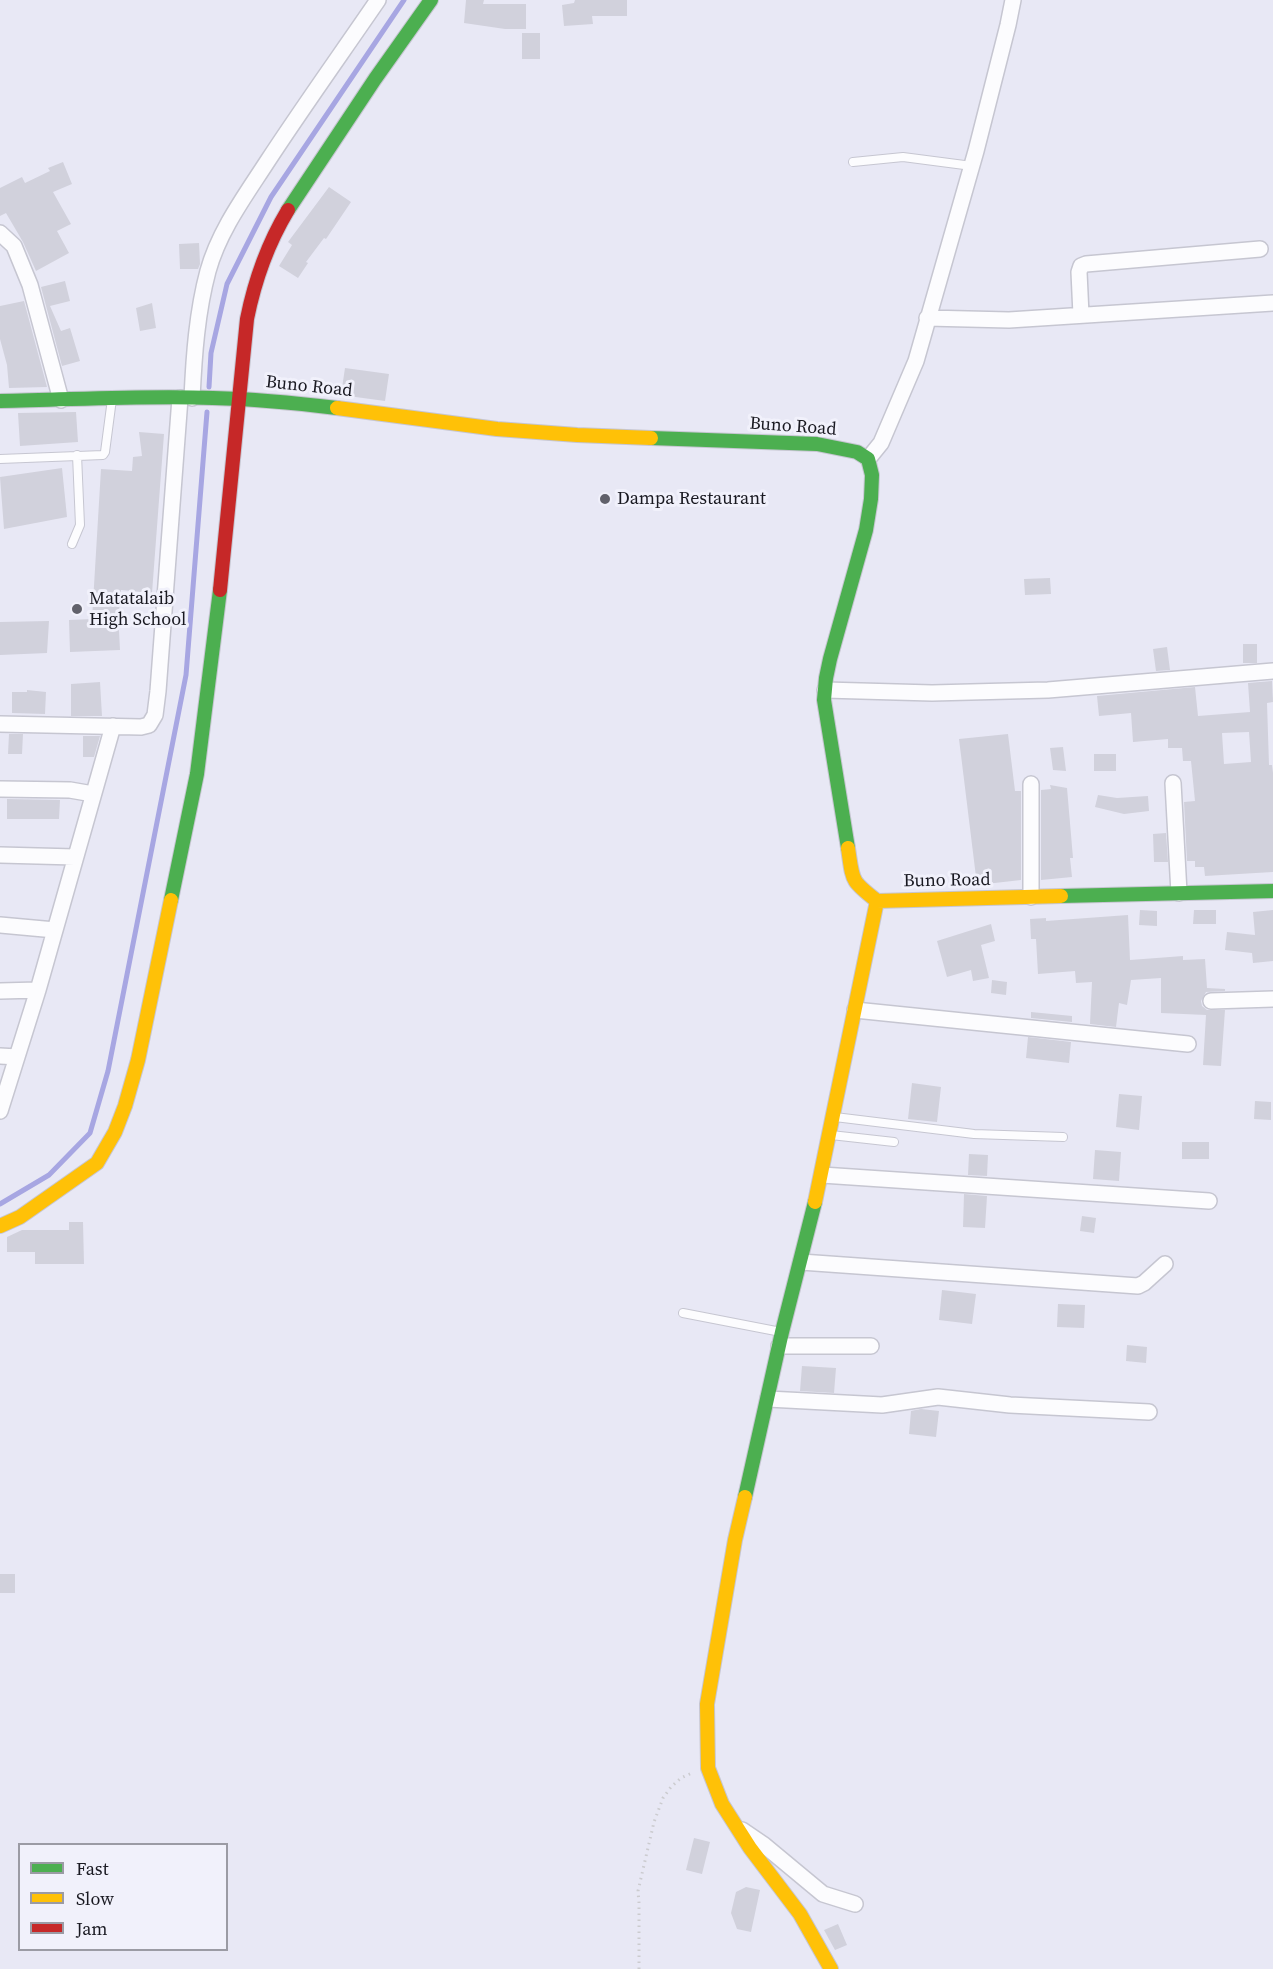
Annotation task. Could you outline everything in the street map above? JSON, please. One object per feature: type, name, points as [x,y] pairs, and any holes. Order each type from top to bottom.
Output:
[{"type":"street","points":[[0,724],[141,727],[149,725],[155,715],[164,603],[186,398],[208,270],[236,209],[309,97],[378,0]]},
{"type":"street","points":[[0,1226],[20,1217],[97,1163],[115,1132],[125,1106],[138,1060],[197,774],[223,568],[247,319],[253,289],[272,237],[311,175],[431,0]]},
{"type":"street","points":[[831,1969],[800,1914],[750,1848],[722,1804],[708,1768],[707,1704],[735,1540],[781,1339],[822,1175],[878,901],[857,886],[853,880],[824,700],[825,690],[831,659],[855,576],[872,492],[872,472],[868,459],[881,443],[916,360],[972,166],[1013,0]]},
{"type":"street","points":[[0,232],[14,246],[30,285],[61,400]]},
{"type":"street","points":[[1081,315],[1080,266],[1260,249]]},
{"type":"street","points":[[927,318],[1009,321],[1273,303]]},
{"type":"street","name":"Buno Road","points":[[0,401],[240,399],[338,407],[532,432],[821,443],[857,452],[868,459]]},
{"type":"street","points":[[825,690],[932,693],[1048,690],[1273,671]]},
{"type":"street","points":[[0,1111],[38,990],[113,726]]},
{"type":"street","points":[[1173,783],[1179,893]]},
{"type":"street","points":[[1031,784],[1031,897]]},
{"type":"street","points":[[0,789],[70,790],[93,794]]},
{"type":"street","points":[[0,855],[75,857]]},
{"type":"street","name":"Buno Road","points":[[878,901],[1273,891]]},
{"type":"street","points":[[0,925],[55,930]]},
{"type":"street","points":[[0,991],[38,990]]},
{"type":"street","points":[[1211,1001],[1273,999]]},
{"type":"street","points":[[855,1010],[1188,1044]]},
{"type":"street","points":[[0,1056],[17,1057]]},
{"type":"street","points":[[822,1175],[1209,1201]]},
{"type":"street","points":[[801,1262],[1138,1286],[1165,1264]]},
{"type":"street","points":[[781,1339],[871,1347]]},
{"type":"street","points":[[768,1399],[882,1405],[938,1397],[1010,1405],[1149,1412]]},
{"type":"street","points":[[735,1825],[764,1845],[823,1894],[855,1904]]},
{"type":"lane","points":[[853,162],[903,157],[972,166]]},
{"type":"lane","points":[[0,459],[103,455],[111,399]]},
{"type":"lane","points":[[72,544],[80,525],[77,455]]},
{"type":"lane","points":[[833,1117],[975,1134],[1063,1137]]},
{"type":"lane","points":[[830,1135],[894,1142]]},
{"type":"lane","points":[[683,1313],[781,1339]]},
{"type":"path","points":[[639,1969],[638,1891],[654,1822],[663,1798],[671,1787],[681,1778],[708,1768]]},
{"type":"building","points":[[466,0],[484,0],[483,4],[526,4],[526,29],[505,29],[464,23]]},
{"type":"building","points":[[575,0],[627,0],[627,16],[592,16],[593,24],[564,26],[562,5],[574,3]]},
{"type":"building","points":[[522,33],[540,33],[540,59],[522,59]]},
{"type":"building","points":[[63,162],[72,184],[53,192],[71,224],[57,231],[69,253],[36,271],[6,213],[0,216],[0,188],[22,177],[25,183],[50,171],[48,168]]},
{"type":"building","points":[[329,187],[351,202],[326,239],[324,238],[306,262],[308,263],[298,278],[279,266],[292,245],[288,242]]},
{"type":"building","points":[[199,243],[200,264],[198,269],[180,269],[179,244]]},
{"type":"building","points":[[65,281],[70,301],[50,306],[61,331],[70,328],[80,361],[62,366],[41,287]]},
{"type":"building","points":[[24,301],[47,387],[9,388],[7,365],[0,339],[0,306]]},
{"type":"building","points":[[152,303],[156,328],[140,331],[136,308]]},
{"type":"building","points":[[345,368],[389,374],[385,401],[341,395]]},
{"type":"building","points":[[76,412],[78,442],[20,446],[18,413]]},
{"type":"building","points":[[139,432],[164,434],[152,593],[121,590],[118,612],[120,650],[70,652],[69,620],[92,619],[101,469],[132,471],[133,457],[142,456]]},
{"type":"building","points":[[62,468],[67,517],[4,529],[0,477]]},
{"type":"building","points":[[1050,578],[1051,594],[1025,595],[1024,579]]},
{"type":"building","points":[[49,621],[47,653],[0,655],[0,622]]},
{"type":"building","points":[[1243,644],[1257,644],[1257,663],[1243,663]]},
{"type":"building","points":[[1167,647],[1170,670],[1156,671],[1153,649]]},
{"type":"building","points":[[1272,681],[1273,702],[1267,703],[1269,765],[1272,765],[1273,773],[1273,872],[1205,876],[1204,867],[1195,867],[1195,861],[1187,861],[1184,802],[1195,801],[1191,761],[1183,761],[1182,748],[1168,748],[1168,739],[1133,742],[1131,713],[1099,716],[1097,696],[1195,687],[1198,716],[1250,712],[1248,683]],"holes":[[[1249,732],[1251,762],[1224,764],[1222,733]]]},
{"type":"building","points":[[100,682],[102,716],[71,716],[71,684]]},
{"type":"building","points":[[27,690],[46,692],[45,714],[12,713],[12,692],[27,692]]},
{"type":"building","points":[[9,734],[23,734],[22,754],[8,754]]},
{"type":"building","points":[[1008,734],[1015,791],[1021,791],[1021,880],[977,885],[959,739]]},
{"type":"building","points":[[83,736],[100,736],[94,757],[83,757]]},
{"type":"building","points":[[1063,747],[1066,771],[1053,770],[1050,748]]},
{"type":"building","points":[[1094,754],[1116,754],[1116,771],[1094,771]]},
{"type":"building","points":[[1050,785],[1067,788],[1073,858],[1070,858],[1072,877],[1041,880],[1041,790],[1051,789]]},
{"type":"building","points":[[1098,795],[1117,798],[1148,796],[1149,811],[1124,814],[1095,807]]},
{"type":"building","points":[[7,799],[60,800],[59,819],[7,819]]},
{"type":"building","points":[[1166,833],[1168,862],[1154,862],[1153,834]]},
{"type":"building","points":[[1140,910],[1157,911],[1157,926],[1139,925]]},
{"type":"building","points":[[1194,910],[1216,910],[1216,924],[1193,924]]},
{"type":"building","points":[[1273,910],[1273,961],[1253,963],[1252,953],[1225,950],[1227,932],[1255,935],[1253,912]]},
{"type":"building","points":[[1128,915],[1130,960],[1183,956],[1183,960],[1205,959],[1207,988],[1225,989],[1225,991],[1206,992],[1201,1001],[1202,1006],[1207,1010],[1225,1010],[1221,1066],[1203,1065],[1206,1015],[1161,1013],[1161,978],[1131,980],[1127,1005],[1119,1003],[1116,1027],[1090,1024],[1092,982],[1076,983],[1075,971],[1038,974],[1036,939],[1031,939],[1030,919],[1046,918],[1046,921]]},
{"type":"building","points":[[991,924],[995,941],[981,945],[989,978],[973,981],[971,970],[947,977],[937,941]]},
{"type":"building","points":[[992,980],[1007,982],[1006,995],[991,993]]},
{"type":"building","points":[[1031,1012],[1072,1016],[1072,1022],[1031,1018]]},
{"type":"building","points":[[1028,1037],[1071,1042],[1069,1063],[1026,1058]]},
{"type":"building","points":[[912,1083],[941,1087],[937,1122],[908,1119]]},
{"type":"building","points":[[1119,1094],[1142,1096],[1139,1130],[1116,1127]]},
{"type":"building","points":[[1255,1101],[1271,1102],[1271,1120],[1254,1119]]},
{"type":"building","points":[[1182,1142],[1209,1142],[1209,1159],[1182,1159]]},
{"type":"building","points":[[1095,1150],[1121,1152],[1119,1181],[1093,1179]]},
{"type":"building","points":[[969,1154],[988,1155],[987,1176],[968,1175]]},
{"type":"building","points":[[964,1194],[987,1196],[985,1228],[963,1227]]},
{"type":"building","points":[[1082,1216],[1096,1218],[1094,1233],[1080,1231]]},
{"type":"building","points":[[69,1222],[83,1222],[84,1264],[35,1264],[35,1252],[7,1252],[7,1237],[22,1230],[69,1230]]},
{"type":"building","points":[[942,1290],[976,1294],[972,1324],[939,1320]]},
{"type":"building","points":[[1058,1304],[1085,1305],[1084,1328],[1057,1327]]},
{"type":"building","points":[[1127,1345],[1147,1347],[1146,1363],[1126,1361]]},
{"type":"building","points":[[802,1366],[836,1368],[834,1393],[800,1391]]},
{"type":"building","points":[[921,1409],[939,1411],[936,1437],[909,1434],[911,1411]]},
{"type":"building","points":[[0,1574],[15,1574],[15,1593],[0,1593]]},
{"type":"building","points":[[694,1838],[710,1842],[702,1874],[686,1870]]},
{"type":"building","points":[[746,1887],[760,1890],[751,1932],[737,1929],[731,1913],[736,1892]]},
{"type":"building","points":[[838,1924],[847,1945],[835,1950],[824,1930]]},
{"type":"waterway","points":[[209,387],[211,353],[227,284],[271,197],[404,0]]},
{"type":"waterway","points":[[0,1204],[49,1175],[90,1133],[108,1071],[186,675],[207,412]]},
{"type":"traffic: fast","points":[[288,210],[375,79],[431,0]]},
{"type":"traffic: fast","points":[[0,401],[186,397],[259,400],[337,408]]},
{"type":"traffic: fast","points":[[651,438],[817,444],[857,452],[868,459],[872,475],[866,530],[830,659],[824,700],[848,848]]},
{"type":"traffic: fast","points":[[171,900],[197,774],[220,590]]},
{"type":"traffic: fast","points":[[1061,896],[1273,891]]},
{"type":"traffic: fast","points":[[745,1497],[782,1332],[815,1202]]},
{"type":"traffic: slow","points":[[337,408],[497,429],[651,438]]},
{"type":"traffic: slow","points":[[848,848],[854,879],[877,901],[1061,896]]},
{"type":"traffic: slow","points":[[0,1226],[20,1217],[97,1163],[115,1132],[138,1060],[171,900]]},
{"type":"traffic: slow","points":[[815,1202],[877,901]]},
{"type":"traffic: slow","points":[[745,1497],[735,1540],[707,1704],[708,1768],[722,1804],[750,1848],[800,1914],[831,1969]]},
{"type":"traffic: jam","points":[[220,590],[247,319],[263,263],[288,210]]},
{"type":"place","name":"Dampa Restaurant","points":[[605,499]]},
{"type":"place","name":"Matatalaib High School","points":[[77,609]]}]
